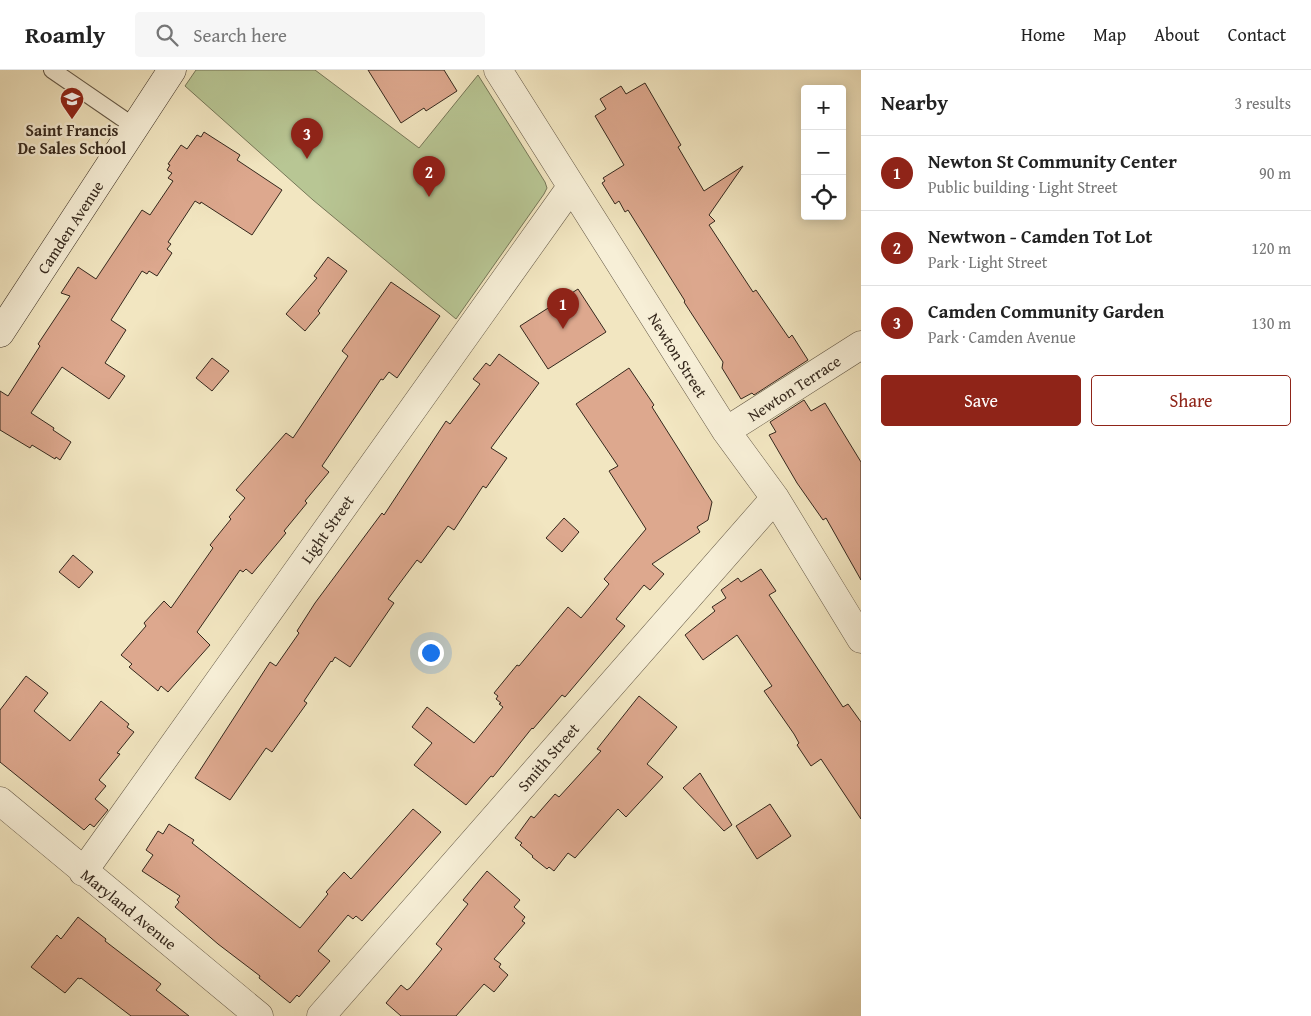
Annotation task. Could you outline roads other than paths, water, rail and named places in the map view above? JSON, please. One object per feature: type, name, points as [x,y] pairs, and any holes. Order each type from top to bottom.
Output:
[{"type":"street","name":"Camden Avenue","points":[[0,333],[172,70]]},
{"type":"street","name":"Newton Street","points":[[498,70],[726,431],[775,498],[861,639]]},
{"type":"street","name":"Light Street","points":[[83,872],[571,187]]},
{"type":"street","name":"Newton Terrace","points":[[726,431],[861,345]]},
{"type":"street","name":"Smith Street","points":[[321,1016],[775,498]]},
{"type":"street","name":"Maryland Avenue","points":[[0,801],[83,872],[259,1016]]},
{"type":"lane","points":[[52,70],[135,127]]},
{"type":"place","name":"Saint Francis De Sales School","points":[[72,120]]},
{"type":"place","name":"Camden Community Garden","points":[[307,159]]},
{"type":"place","name":"Newtwon - Camden Tot Lot","points":[[429,197]]},
{"type":"place","name":"Newton St Community Center","points":[[563,329]]}]
